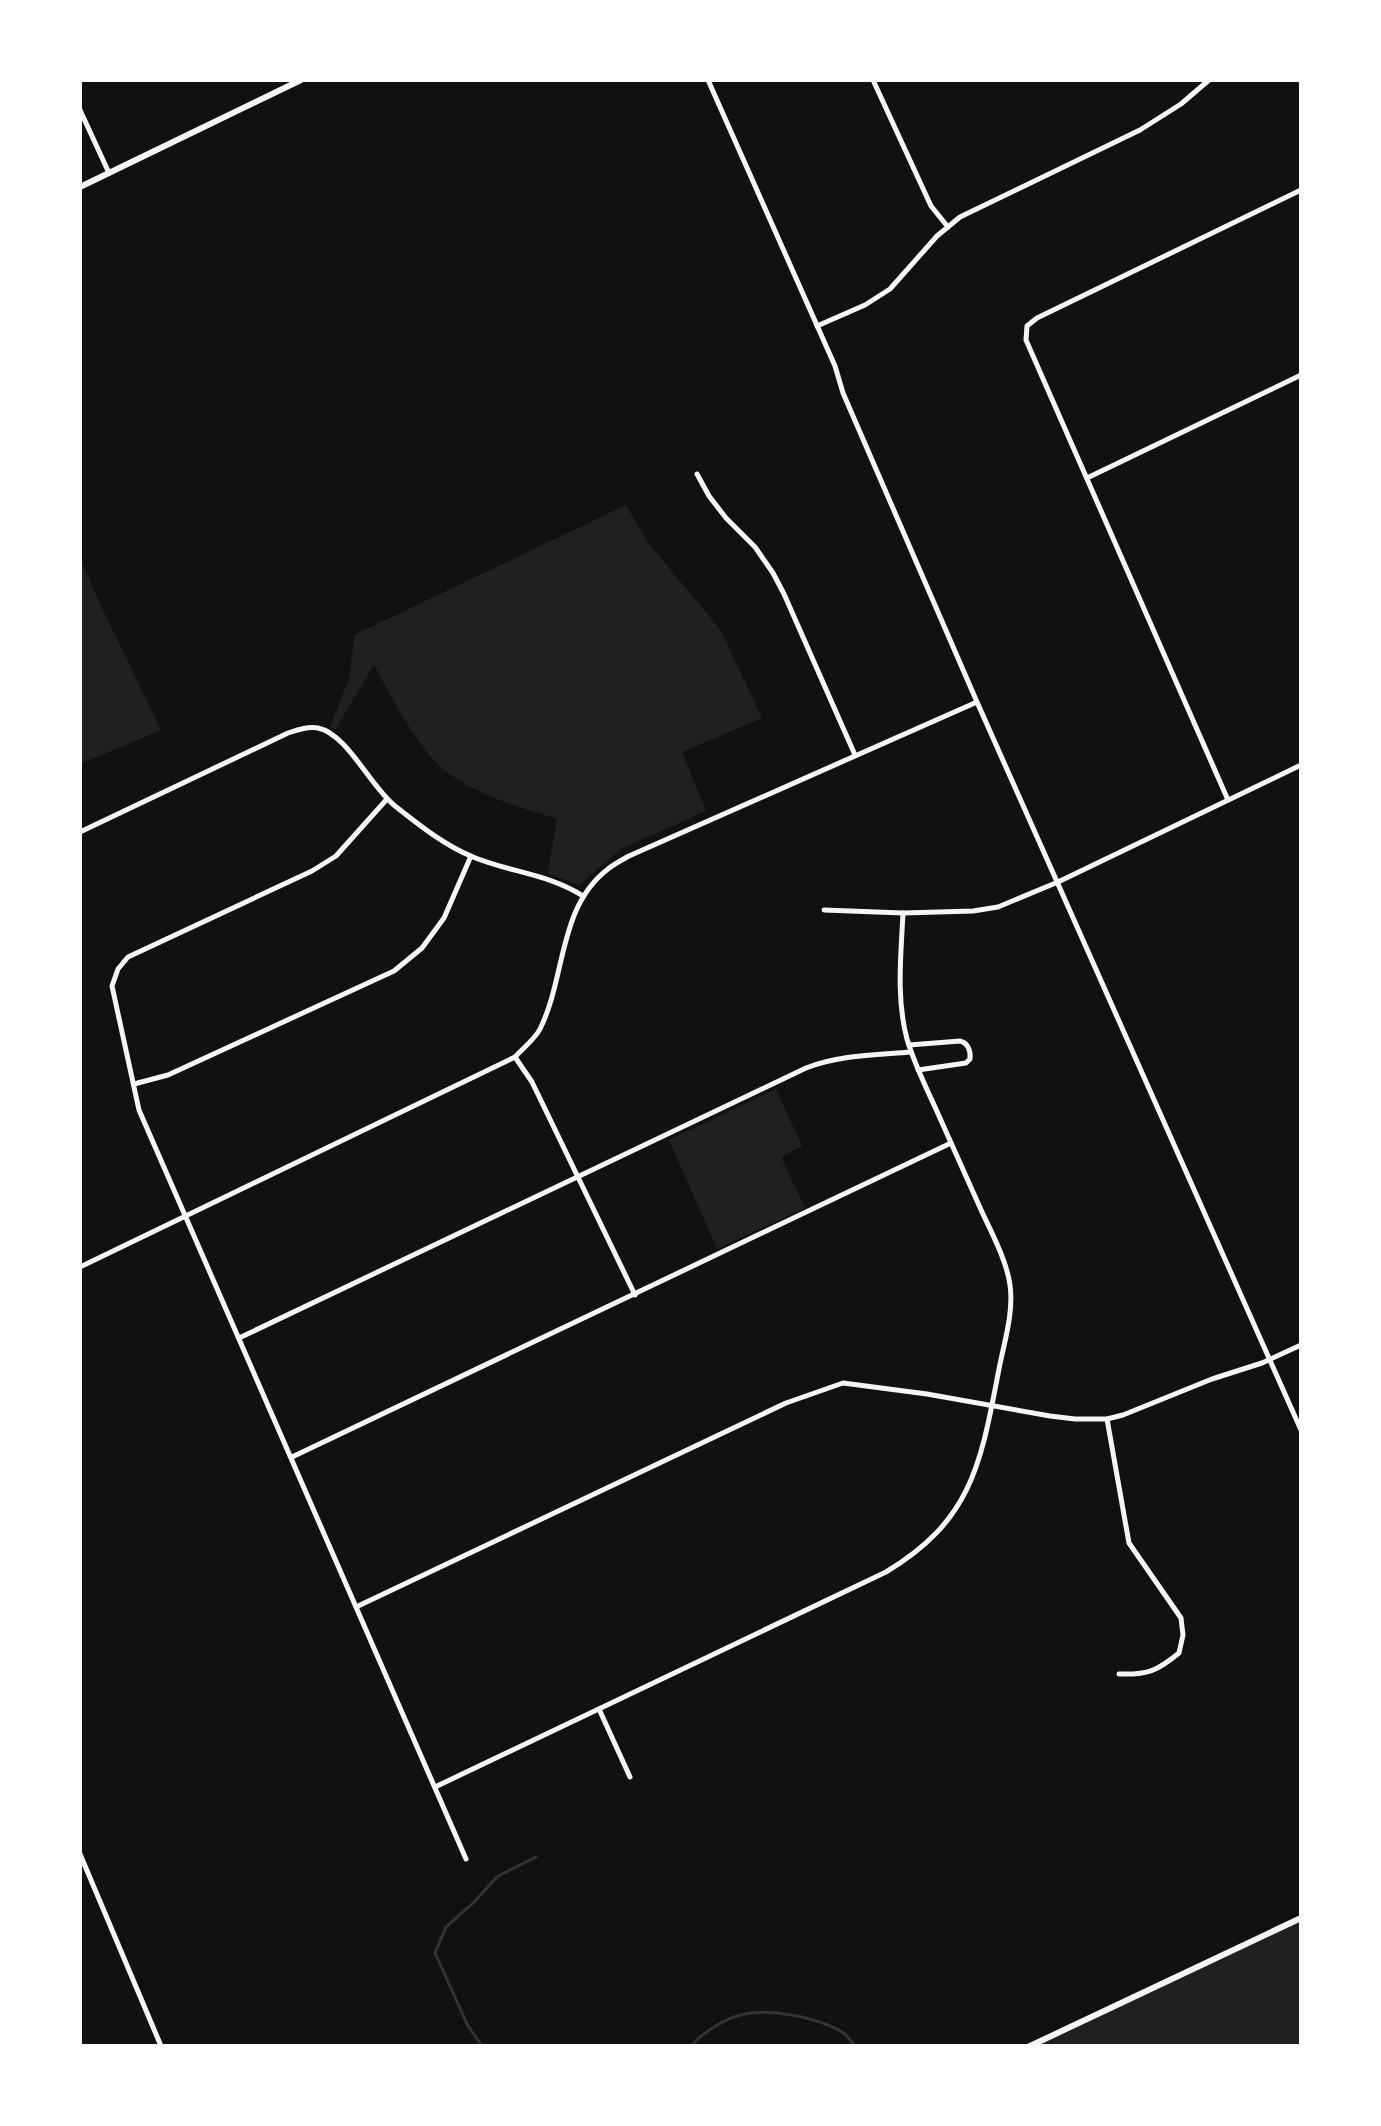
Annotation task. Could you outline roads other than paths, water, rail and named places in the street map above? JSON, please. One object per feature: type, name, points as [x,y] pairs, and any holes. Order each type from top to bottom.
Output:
[{"type":"street","points":[[80,187],[301,80]]},
{"type":"street","points":[[708,80],[835,366],[843,393],[977,702],[1301,1430]]},
{"type":"street","points":[[877,80],[931,206],[948,227]]},
{"type":"street","points":[[817,326],[865,305],[890,289],[937,236],[960,217],[1140,130],[1181,104],[1209,80]]},
{"type":"street","points":[[80,110],[109,173]]},
{"type":"street","points":[[1228,800],[1026,340],[1027,326],[1037,318],[1301,190]]},
{"type":"street","points":[[1087,478],[1301,375]]},
{"type":"street","points":[[697,474],[709,496],[755,547],[773,573],[855,755]]},
{"type":"street","points":[[80,1267],[515,1057],[539,1032],[555,991],[575,912],[583,896],[606,870],[629,856],[977,702]]},
{"type":"street","points":[[80,832],[288,733],[319,728],[341,740],[387,799],[431,834],[471,856],[550,879],[583,896]]},
{"type":"street","points":[[824,910],[903,913],[973,911],[998,907],[1058,882],[1301,765]]},
{"type":"street","points":[[387,799],[336,856],[128,957],[118,969],[112,986],[139,1110],[466,1859]]},
{"type":"street","points":[[134,1084],[168,1075],[394,971],[422,948],[444,918],[471,856]]},
{"type":"street","points":[[435,1787],[886,1572],[918,1550],[946,1523],[971,1482],[992,1406],[1010,1317],[1010,1285],[997,1244],[911,1052],[902,1017],[900,991],[903,913]]},
{"type":"street","points":[[909,1045],[960,1041],[966,1043],[969,1050],[970,1059],[966,1063],[918,1070]]},
{"type":"street","points":[[239,1339],[819,1063],[911,1052]]},
{"type":"street","points":[[515,1057],[532,1082],[635,1295]]},
{"type":"street","points":[[292,1457],[951,1143]]},
{"type":"street","points":[[356,1607],[786,1403],[843,1383],[906,1390],[1075,1419],[1107,1419],[1301,1345]]},
{"type":"street","points":[[1107,1419],[1129,1543],[1181,1618],[1183,1635],[1179,1653],[1164,1665],[1142,1674],[1119,1674]]},
{"type":"street","points":[[599,1709],[630,1777]]},
{"type":"street","points":[[80,1854],[161,2046]]},
{"type":"street","points":[[1030,2046],[1301,1918]]},
{"type":"waterway","points":[[482,2046],[468,2026],[435,1953],[446,1927],[498,1876],[536,1857]]},
{"type":"waterway","points":[[691,2046],[708,2031],[730,2019],[755,2012],[821,2022],[844,2033],[855,2046]]}]
